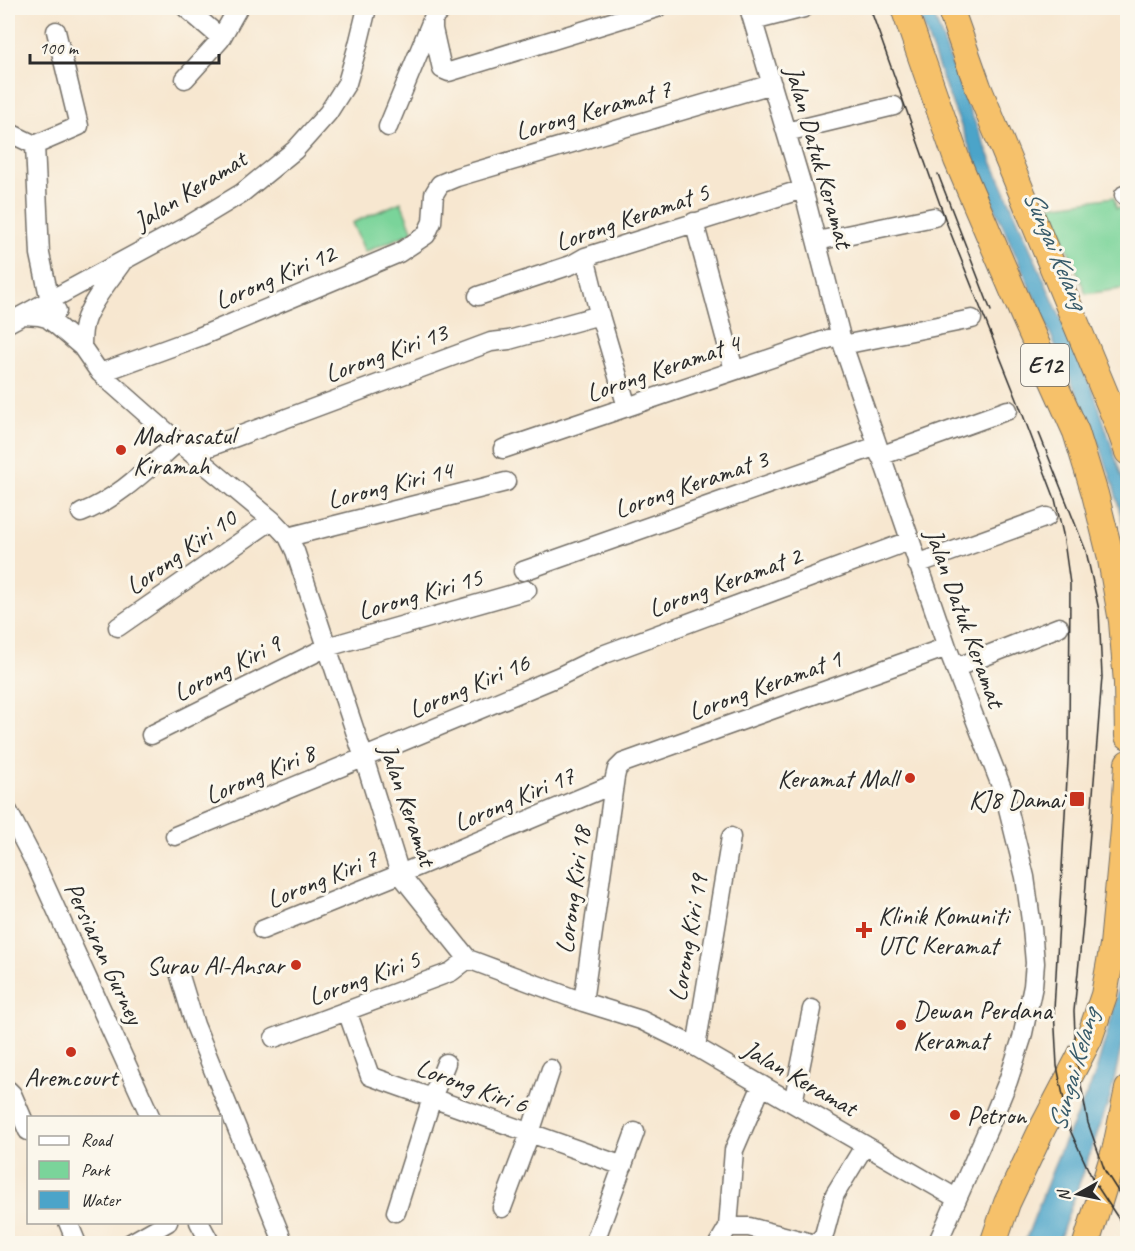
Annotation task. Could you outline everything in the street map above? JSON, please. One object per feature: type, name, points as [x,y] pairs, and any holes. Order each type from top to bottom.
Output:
[{"type":"highway","name":"E12","points":[[904,8],[957,160],[1076,432],[1110,554],[1122,621],[1128,736]]},
{"type":"highway","name":"E12","points":[[950,8],[978,87],[1128,452]]},
{"type":"highway","points":[[993,1244],[1007,1203],[1043,1127],[1089,1040],[1104,995],[1113,945],[1128,763]]},
{"type":"highway","points":[[1086,1244],[1116,1146],[1128,1089]]},
{"type":"street","points":[[186,8],[221,38]]},
{"type":"street","points":[[185,80],[221,38],[238,8]]},
{"type":"street","name":"Jalan Keramat","points":[[15,319],[243,194],[295,150],[328,113],[347,83],[367,8]]},
{"type":"street","points":[[438,13],[433,29],[442,69],[449,72],[657,8]]},
{"type":"street","points":[[751,14],[804,8]]},
{"type":"street","points":[[388,127],[438,13]]},
{"type":"street","name":"Jalan Datuk Keramat","points":[[751,14],[803,189],[842,340],[917,564],[1005,796],[1025,878],[1035,963],[1033,986],[1022,1038],[993,1120],[937,1244]]},
{"type":"street","points":[[8,132],[34,145],[79,126],[56,31]]},
{"type":"street","name":"Lorong Keramat 7","points":[[434,194],[440,184],[457,177],[772,84]]},
{"type":"street","points":[[786,132],[894,106]]},
{"type":"street","points":[[34,145],[40,254],[50,301],[82,347]]},
{"type":"street","name":"Lorong Keramat 5","points":[[478,296],[571,265],[585,257],[803,189]]},
{"type":"street","name":"Lorong Kiri 12","points":[[100,373],[199,337],[399,253],[426,235],[432,222],[434,194]]},
{"type":"street","points":[[817,242],[934,218]]},
{"type":"street","points":[[694,222],[734,370]]},
{"type":"street","points":[[585,257],[627,407]]},
{"type":"street","name":"Jalan Keramat","points":[[82,347],[86,318],[96,299],[123,261]]},
{"type":"street","name":"Lorong Kiri 13","points":[[193,453],[491,342],[509,340],[600,315]]},
{"type":"street","name":"Jalan Keramat","points":[[15,319],[39,316],[55,324],[82,347],[100,373],[272,520],[288,537],[295,551],[364,758],[400,874],[468,959],[583,1002],[641,1020],[696,1047],[956,1198]]},
{"type":"street","name":"Lorong Keramat 4","points":[[503,449],[734,370],[842,340],[972,319]]},
{"type":"street","name":"Lorong Keramat 3","points":[[523,571],[1008,410]]},
{"type":"street","points":[[81,513],[109,499],[178,442]]},
{"type":"street","name":"Lorong Kiri 14","points":[[288,537],[506,482]]},
{"type":"street","points":[[917,564],[1047,517]]},
{"type":"street","name":"Lorong Kiri 10","points":[[118,627],[272,520]]},
{"type":"street","name":"Lorong Keramat 2","points":[[560,676],[605,654],[909,541]]},
{"type":"street","name":"Lorong Kiri 15","points":[[327,647],[526,590]]},
{"type":"street","points":[[955,668],[1059,627]]},
{"type":"street","name":"Lorong Kiri 9","points":[[151,735],[327,647]]},
{"type":"street","name":"Lorong Keramat 1","points":[[614,784],[617,769],[623,762],[947,647]]},
{"type":"street","name":"Lorong Kiri 16","points":[[364,758],[560,676]]},
{"type":"street","name":"Lorong Kiri 8","points":[[175,836],[364,758]]},
{"type":"street","name":"Lorong Kiri 17","points":[[400,874],[614,784]]},
{"type":"street","name":"Lorong Kiri 18","points":[[583,1002],[614,784]]},
{"type":"street","name":"Persiaran Gurney","points":[[8,811],[40,874],[150,1116]]},
{"type":"street","name":"Lorong Kiri 19","points":[[696,1047],[731,837]]},
{"type":"street","name":"Lorong Kiri 7","points":[[262,930],[400,874]]},
{"type":"street","name":"Lorong Kiri 5","points":[[274,1038],[451,972],[468,959]]},
{"type":"street","points":[[180,976],[195,1025],[284,1244]]},
{"type":"street","points":[[793,1103],[812,1009]]},
{"type":"street","name":"Lorong Kiri 6","points":[[347,1011],[370,1076],[623,1166]]},
{"type":"street","points":[[396,1212],[432,1098],[446,1063]]},
{"type":"street","points":[[502,1208],[531,1133],[551,1069]]},
{"type":"street","points":[[718,1244],[728,1227],[734,1149],[762,1085]]},
{"type":"street","points":[[8,1090],[12,1094],[27,1129]]},
{"type":"street","points":[[594,1244],[635,1132]]},
{"type":"street","points":[[728,1227],[749,1227],[815,1244],[824,1235],[835,1194],[865,1145]]},
{"type":"street","points":[[69,1224],[77,1244]]},
{"type":"street","points":[[129,1244],[164,1224]]},
{"type":"street","points":[[201,1224],[211,1244]]},
{"type":"green space","points":[[1114,197],[1116,208],[1123,208],[1128,241],[1127,288],[1086,294],[1050,206]]},
{"type":"green space","points":[[401,202],[413,232],[365,252],[352,223]]},
{"type":"water","points":[[917,8],[931,8],[967,104],[1097,401],[1127,493],[1127,542],[1114,487],[1101,449],[983,181]]},
{"type":"water","points":[[1127,945],[1127,1020],[1111,1095],[1058,1243],[1024,1244],[1059,1153],[1094,1078],[1111,1020]]},
{"type":"tram line","points":[[870,8],[947,224],[1055,499],[1063,534],[1070,584],[1069,743],[1054,1010],[1057,1066],[1070,1130],[1093,1180],[1128,1233]]},
{"type":"tram line","points":[[938,174],[991,311]]},
{"type":"tram line","points":[[1039,433],[1086,551],[1099,610],[1102,677],[1074,1011],[1076,1058],[1088,1123],[1105,1171],[1128,1207]]},
{"type":"place","name":"Madrasatul Kiramah","points":[[121,450]]},
{"type":"place","name":"Keramat Mall","points":[[910,778]]},
{"type":"place","name":"KJ8 Damai","points":[[1077,799]]},
{"type":"place","name":"Klinik Komuniti UTC Keramat","points":[[864,930]]},
{"type":"place","name":"Surau Al-Ansar","points":[[296,965]]},
{"type":"place","name":"Dewan Perdana Keramat","points":[[901,1025]]},
{"type":"place","name":"Aremcourt","points":[[71,1052]]},
{"type":"place","name":"Petron","points":[[955,1115]]},
{"type":"water label","name":"Sungai Kelang","points":[[1056,249]]},
{"type":"water label","name":"Sungai Kelang","points":[[1073,1070]]}]
